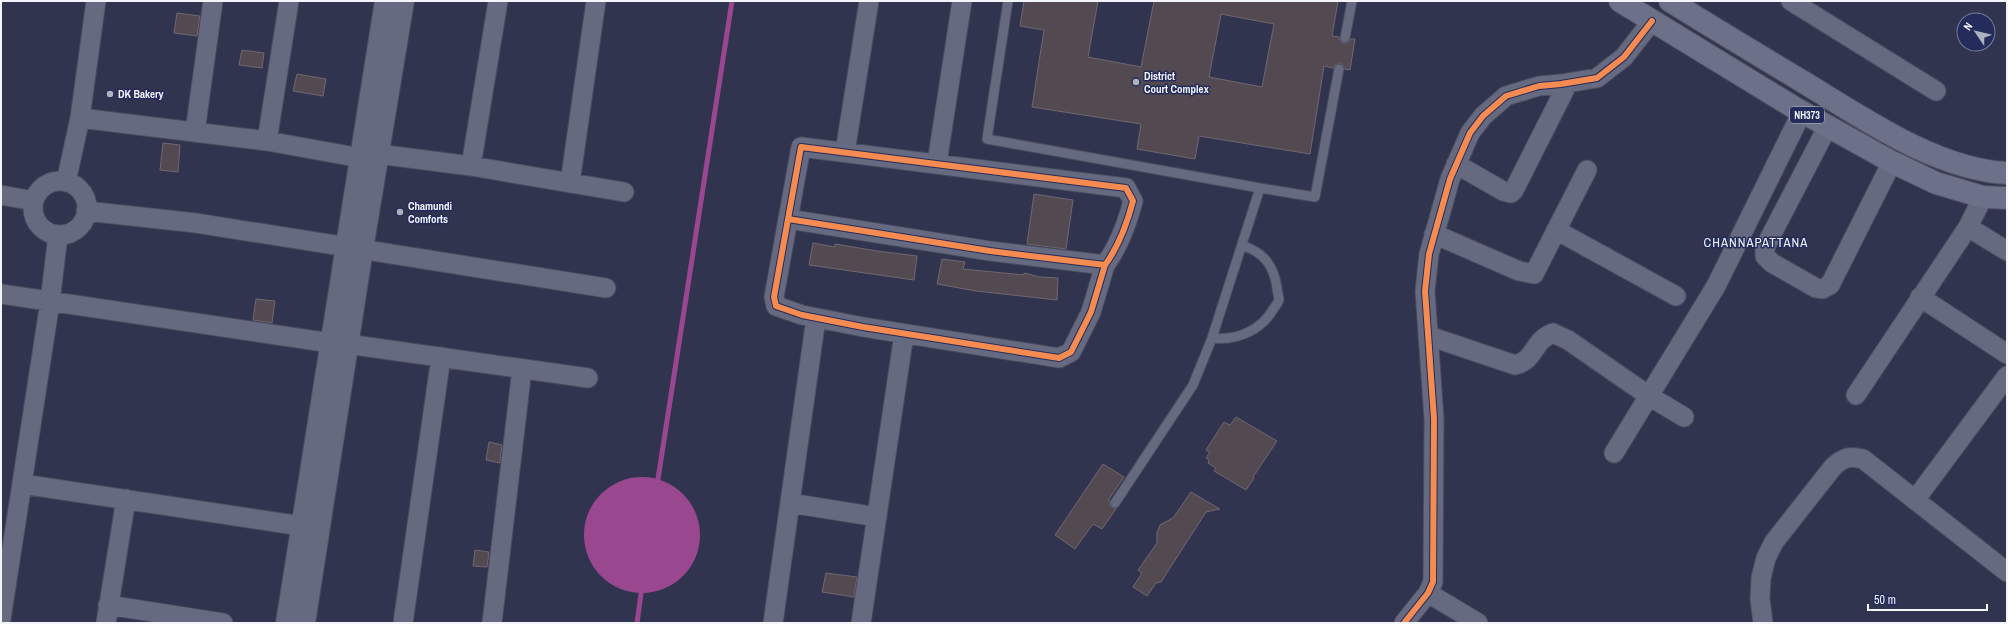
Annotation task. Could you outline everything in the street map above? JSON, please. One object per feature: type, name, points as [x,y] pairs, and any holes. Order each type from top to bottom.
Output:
[{"type":"highway","name":"NH373","points":[[1620,1],[1802,112],[1892,162],[1936,183],[1983,197],[2007,198]]},
{"type":"highway","points":[[1652,21],[1665,1]]},
{"type":"highway","name":"NH373","points":[[1684,4],[1907,142],[1957,165],[1992,172],[2007,173]]},
{"type":"street","points":[[66,182],[80,118],[96,1]]},
{"type":"street","points":[[195,132],[213,1]]},
{"type":"street","points":[[267,141],[289,1]]},
{"type":"street","points":[[370,156],[386,1]]},
{"type":"street","points":[[304,623],[339,344],[354,248],[370,156],[403,1]]},
{"type":"street","points":[[471,166],[498,1]]},
{"type":"street","points":[[570,183],[596,1]]},
{"type":"street","points":[[845,152],[869,1]]},
{"type":"street","points":[[937,163],[962,1]]},
{"type":"street","points":[[1790,1],[1936,91]]},
{"type":"street","points":[[1404,623],[1428,593],[1433,582],[1434,419],[1425,291],[1429,254],[1450,179],[1456,164],[1470,133],[1483,116],[1506,96],[1539,86],[1597,78],[1624,57],[1652,21]]},
{"type":"street","points":[[1456,164],[1510,193],[1514,190],[1568,83]]},
{"type":"street","points":[[1614,453],[1716,286],[1802,112]]},
{"type":"street","points":[[80,118],[267,141],[370,156],[471,166],[624,192]]},
{"type":"street","points":[[1828,126],[1765,247],[1765,256],[1772,264],[1816,288],[1822,289],[1830,285],[1892,162]]},
{"type":"street","points":[[801,147],[845,152],[1126,188],[1133,201],[1128,218],[1114,252],[1105,265],[1091,312],[1071,352],[1059,358],[904,334],[816,318],[776,306],[774,297],[801,147]]},
{"type":"street","points":[[1434,234],[1519,271],[1534,274],[1588,170]]},
{"type":"street","points":[[54,182],[66,182],[79,190],[84,196],[86,211],[80,226],[66,234],[58,235],[43,229],[38,224],[34,217],[34,201],[43,187],[54,182]]},
{"type":"street","points":[[1,195],[34,201]]},
{"type":"street","points":[[1856,395],[1968,227],[1983,197]]},
{"type":"street","points":[[86,211],[196,223],[606,288]]},
{"type":"street","points":[[788,219],[990,251],[1105,265]]},
{"type":"street","points":[[1968,227],[2007,251]]},
{"type":"street","points":[[1556,230],[1676,296]]},
{"type":"street","points":[[1,619],[50,302],[58,235]]},
{"type":"street","points":[[1,294],[339,344],[588,378]]},
{"type":"street","points":[[1920,297],[2007,354]]},
{"type":"street","points":[[773,623],[816,318]]},
{"type":"street","points":[[861,623],[904,334]]},
{"type":"street","points":[[1428,336],[1515,365],[1524,363],[1543,338],[1553,334],[1568,340],[1649,396],[1684,417]]},
{"type":"street","points":[[287,623],[302,526],[339,344]]},
{"type":"street","points":[[403,623],[441,357]]},
{"type":"street","points":[[492,623],[522,369]]},
{"type":"street","points":[[1915,500],[2007,376]]},
{"type":"street","points":[[1763,623],[1760,599],[1761,578],[1766,558],[1774,542],[1842,459],[1851,456],[1863,459],[2007,572]]},
{"type":"street","points":[[22,484],[302,526]]},
{"type":"street","points":[[126,499],[107,614],[223,623]]},
{"type":"street","points":[[790,503],[877,517]]},
{"type":"street","points":[[1428,593],[1478,623]]},
{"type":"lane","points":[[1008,1],[987,139],[1315,198],[1339,69]]},
{"type":"lane","points":[[1345,38],[1352,1]]},
{"type":"lane","points":[[1115,503],[1193,385],[1212,338],[1243,246],[1260,188]]},
{"type":"lane","points":[[1212,338],[1226,340],[1246,334],[1268,320],[1279,300],[1276,279],[1270,263],[1254,249],[1243,246]]},
{"type":"shaded area","points":[[642,477],[653,478],[664,482],[683,494],[695,513],[699,524],[699,546],[695,557],[683,576],[664,588],[653,592],[642,593],[631,592],[620,588],[601,576],[589,557],[585,546],[584,535],[585,524],[589,513],[601,494],[620,482],[631,478]]},
{"type":"building","name":"District Court Complex","points":[[1024,1],[1098,1],[1088,57],[1141,67],[1154,1],[1338,1],[1332,36],[1339,37],[1341,42],[1344,44],[1349,42],[1351,39],[1355,39],[1350,70],[1345,69],[1340,63],[1335,65],[1333,68],[1324,66],[1310,154],[1199,136],[1195,159],[1137,149],[1141,124],[1032,107],[1044,30],[1020,26]],"holes":[[[1221,14],[1274,24],[1262,87],[1209,77]]]},
{"type":"building","points":[[177,13],[200,16],[197,36],[174,33]]},
{"type":"building","points":[[242,50],[264,53],[262,68],[239,65]]},
{"type":"building","points":[[297,74],[326,79],[323,96],[293,91]]},
{"type":"building","points":[[163,143],[180,145],[178,172],[160,170]]},
{"type":"building","points":[[1034,194],[1073,200],[1066,249],[1027,244]]},
{"type":"building","points":[[813,243],[835,247],[835,244],[917,256],[914,280],[809,265]]},
{"type":"building","points":[[942,259],[965,262],[963,269],[1024,275],[1024,273],[1040,277],[1058,278],[1057,300],[976,291],[937,284]]},
{"type":"building","points":[[256,299],[275,301],[272,323],[253,320]]},
{"type":"building","points":[[1236,417],[1277,441],[1246,490],[1214,471],[1216,468],[1208,463],[1209,460],[1206,458],[1210,452],[1206,450],[1224,422],[1230,425]]},
{"type":"building","points":[[489,442],[502,445],[500,463],[486,460]]},
{"type":"building","points":[[1103,464],[1124,477],[1109,499],[1110,506],[1116,509],[1102,529],[1093,524],[1075,549],[1055,535]]},
{"type":"building","points":[[1191,492],[1220,509],[1206,512],[1161,582],[1156,583],[1147,596],[1133,587],[1142,573],[1138,570],[1157,543],[1157,533],[1160,525],[1173,518]]},
{"type":"building","points":[[475,550],[489,552],[487,567],[473,566]]},
{"type":"building","points":[[826,573],[857,577],[854,597],[822,592]]},
{"type":"waterway","points":[[658,479],[732,1]]},
{"type":"waterway","points":[[637,623],[641,594]]},
{"type":"cycle path","points":[[1404,623],[1428,593],[1433,582],[1434,419],[1425,291],[1429,254],[1450,179],[1470,133],[1483,116],[1506,96],[1539,86],[1597,78],[1624,57],[1652,21]]},
{"type":"cycle path","points":[[788,219],[990,251],[1105,265],[1122,234],[1133,201],[1126,188],[801,147],[774,297],[776,306],[802,315],[863,327],[1059,358],[1071,352],[1091,312],[1105,265]]},
{"type":"place","name":"District Court Complex","points":[[1136,82]]},
{"type":"place","name":"DK Bakery","points":[[110,94]]},
{"type":"place","name":"Chamundi Comforts","points":[[400,212]]},
{"type":"district","name":"CHANNAPATTANA","points":[[1756,242]]}]
